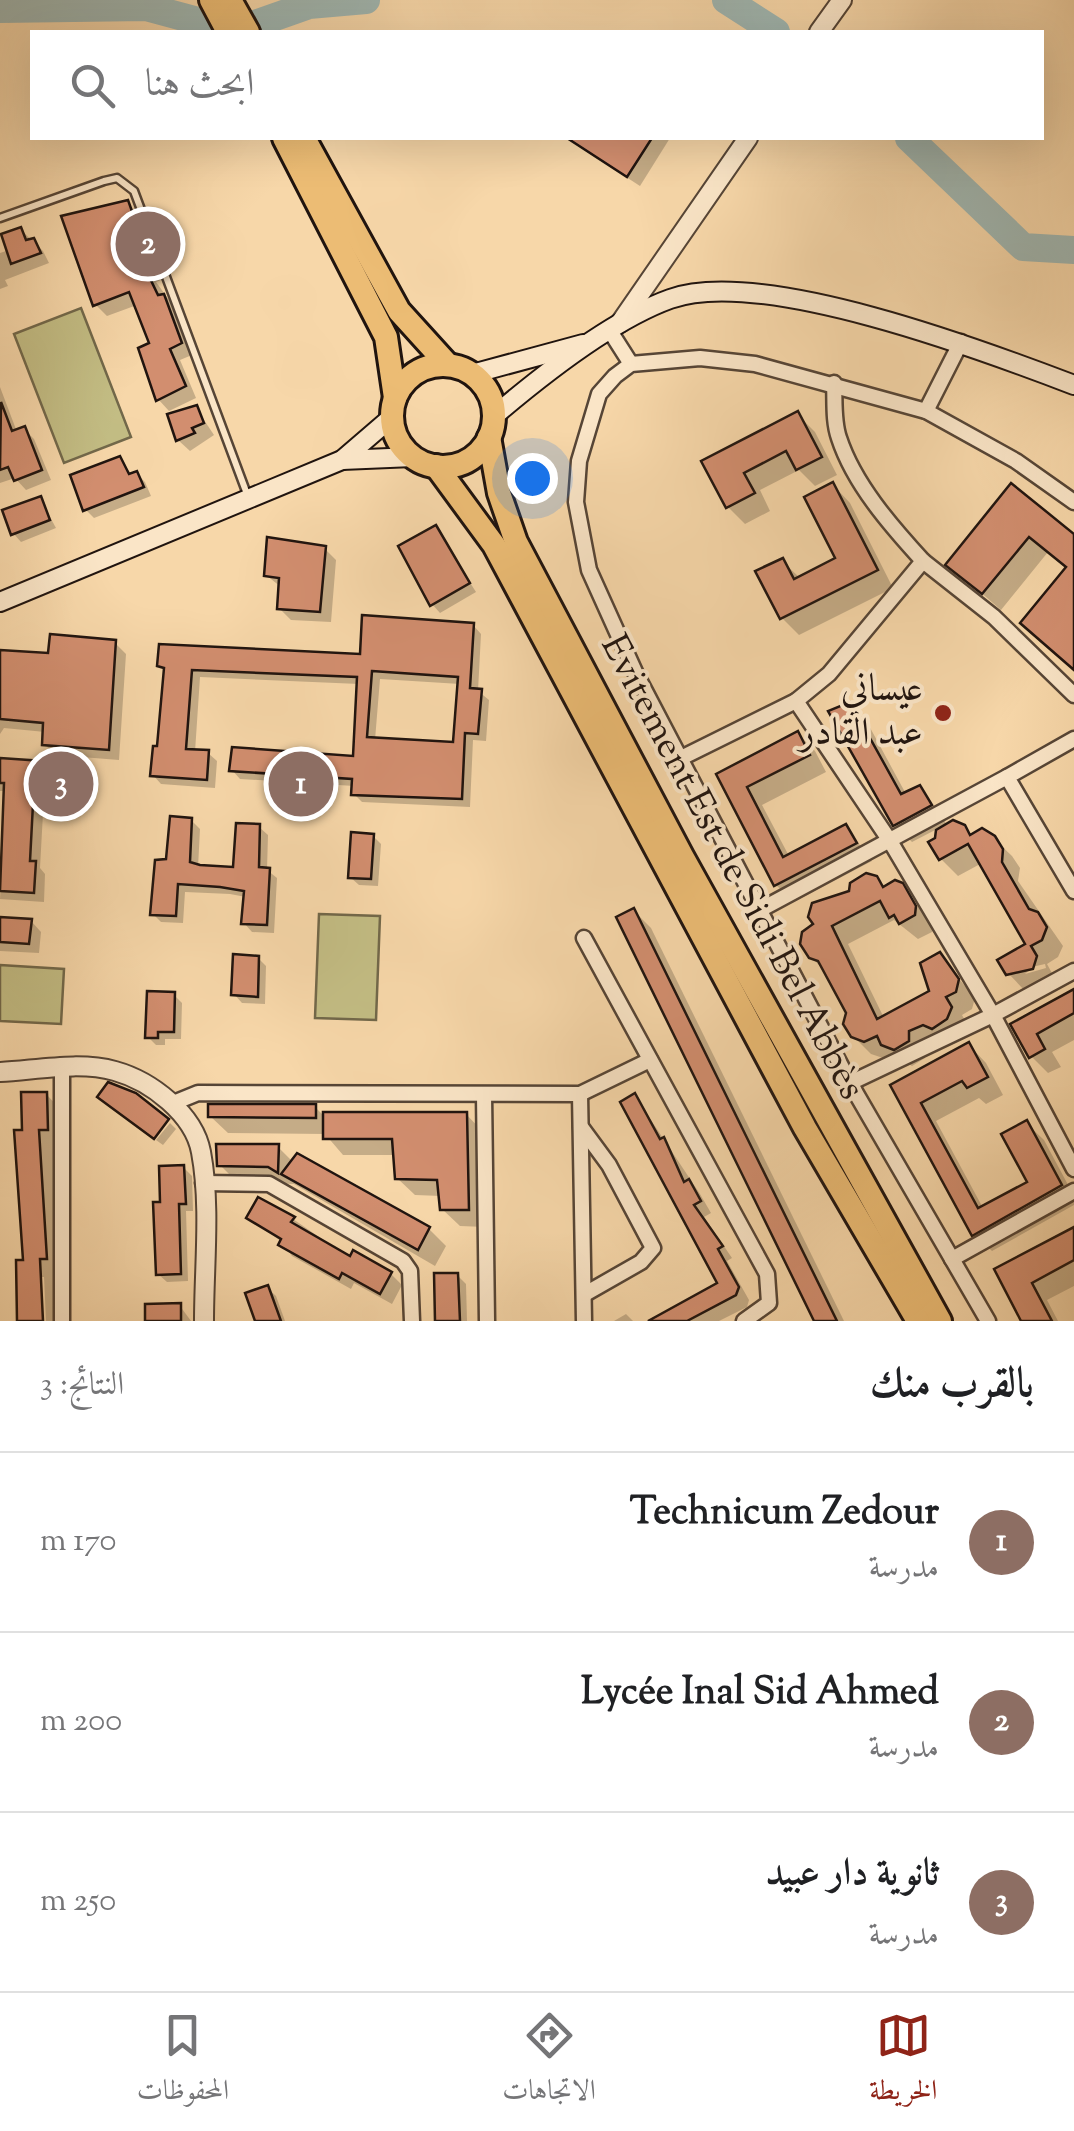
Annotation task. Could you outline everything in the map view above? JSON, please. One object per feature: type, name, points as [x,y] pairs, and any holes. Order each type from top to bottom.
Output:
[{"type":"highway","points":[[211,0],[227,30]]},
{"type":"highway","points":[[230,0],[247,30]]},
{"type":"highway","points":[[285,140],[386,337],[396,436],[413,457],[436,466],[462,463],[491,427],[486,388],[472,374],[448,366],[422,340],[383,285],[305,140]]},
{"type":"highway","points":[[394,408],[416,373],[448,366]]},
{"type":"highway","name":"Evitement Est de Sidi Bel Abbès","points":[[491,427],[499,492],[516,542],[674,841],[940,1321]]},
{"type":"highway","name":"Evitement Est de Sidi Bel Abbès","points":[[436,466],[494,546],[805,1128],[918,1321]]},
{"type":"main road","points":[[820,30],[842,0]]},
{"type":"main road","points":[[614,329],[747,140]]},
{"type":"main road","points":[[491,427],[593,341],[614,329],[670,299],[729,293],[806,302],[961,342],[1074,385]]},
{"type":"main road","points":[[472,374],[593,341]]},
{"type":"main road","points":[[342,460],[394,408]]},
{"type":"main road","points":[[0,602],[342,460],[413,457]]},
{"type":"main road","points":[[0,1072],[113,1070],[139,1080],[186,1120],[201,1149],[204,1321]]},
{"type":"street","points":[[614,329],[631,364]]},
{"type":"street","points":[[926,411],[961,342]]},
{"type":"street","points":[[988,1321],[850,1082],[679,759],[589,570],[576,502],[578,461],[599,394],[631,364],[700,358],[754,364],[926,411],[1016,461],[1074,502]]},
{"type":"street","points":[[834,384],[839,439],[872,500],[923,561],[994,617],[1074,695]]},
{"type":"street","points":[[679,759],[796,702],[828,674],[923,561]]},
{"type":"street","points":[[796,702],[890,840],[993,1015],[1074,1169]]},
{"type":"street","points":[[758,912],[1074,739]]},
{"type":"street","points":[[1007,777],[1074,891]]},
{"type":"street","points":[[584,938],[767,1274],[769,1303],[744,1321]]},
{"type":"street","points":[[850,1082],[1074,972]]},
{"type":"street","points":[[171,1104],[198,1093],[580,1094],[650,1060]]},
{"type":"street","points":[[62,1068],[62,1321]]},
{"type":"street","points":[[580,1094],[584,1321]]},
{"type":"street","points":[[484,1095],[487,1321]]},
{"type":"street","points":[[581,1127],[609,1164],[652,1248],[641,1262],[585,1294]]},
{"type":"street","points":[[203,1183],[269,1184],[403,1261],[410,1272],[412,1321]]},
{"type":"street","points":[[952,1259],[1074,1191]]},
{"type":"lane","points":[[0,218],[117,178],[134,191],[250,500]]},
{"type":"shaded area","points":[[81,308],[131,437],[64,463],[14,334]]},
{"type":"shaded area","points":[[319,914],[380,916],[376,1020],[315,1018]]},
{"type":"shaded area","points":[[0,965],[64,969],[61,1024],[0,1021]]},
{"type":"building","points":[[570,140],[651,140],[627,177]]},
{"type":"building","points":[[128,200],[152,268],[146,270],[158,295],[164,294],[182,343],[170,349],[186,386],[156,401],[138,348],[149,343],[129,292],[93,306],[61,216]]},
{"type":"building","points":[[21,227],[26,240],[34,238],[41,253],[11,264],[1,234]]},
{"type":"building","points":[[1,402],[12,431],[25,426],[42,470],[14,481],[8,467],[0,470]]},
{"type":"building","points":[[197,405],[204,423],[192,428],[195,433],[176,441],[167,414]]},
{"type":"building","points":[[798,411],[822,457],[796,470],[786,451],[744,473],[755,493],[726,508],[701,461]]},
{"type":"building","points":[[120,456],[129,474],[137,471],[144,487],[83,511],[70,475]]},
{"type":"building","points":[[833,482],[878,570],[780,619],[755,571],[783,558],[794,579],[835,558],[804,497]]},
{"type":"building","points":[[1011,483],[1074,534],[1074,670],[1020,623],[1066,567],[1029,537],[982,594],[945,565]]},
{"type":"building","points":[[41,496],[50,520],[11,535],[2,510]]},
{"type":"building","points":[[436,525],[470,583],[430,606],[398,546]]},
{"type":"building","points":[[267,537],[326,546],[320,612],[277,609],[279,578],[264,576]]},
{"type":"building","points":[[362,615],[474,623],[470,688],[482,689],[478,734],[465,733],[462,799],[351,795],[352,779],[229,771],[232,747],[353,756],[357,677],[192,670],[186,749],[209,750],[207,780],[150,776],[153,746],[157,746],[164,668],[157,666],[159,644],[360,654]],"holes":[[[372,671],[458,677],[453,742],[367,737]]]},
{"type":"building","points":[[50,634],[116,640],[109,750],[42,745],[43,723],[0,719],[0,650],[48,653]]},
{"type":"building","points":[[850,702],[901,794],[920,785],[932,805],[893,826],[828,711]]},
{"type":"building","points":[[798,731],[810,755],[747,787],[783,857],[846,824],[857,843],[774,886],[716,774]]},
{"type":"building","points":[[0,758],[43,761],[43,785],[34,785],[30,861],[36,861],[34,893],[0,891],[4,783],[0,783]]},
{"type":"building","points":[[170,816],[192,818],[190,862],[200,865],[233,867],[236,823],[260,824],[259,867],[270,868],[267,925],[241,924],[244,891],[220,887],[178,884],[176,916],[150,915],[155,860],[166,859]]},
{"type":"building","points":[[953,820],[965,825],[970,835],[982,828],[995,836],[1003,849],[1002,862],[1029,909],[1038,912],[1047,927],[1042,940],[1031,946],[1037,956],[1033,969],[1006,975],[997,960],[1025,944],[968,844],[939,860],[928,842],[935,838],[936,830]]},
{"type":"building","points":[[351,832],[374,834],[371,879],[348,878]]},
{"type":"building","points":[[866,873],[877,876],[883,887],[895,880],[903,883],[916,906],[915,915],[899,924],[894,915],[889,918],[880,901],[832,926],[877,1019],[929,991],[920,963],[940,952],[959,979],[956,992],[946,997],[952,1007],[947,1019],[932,1029],[923,1025],[909,1031],[909,1041],[894,1050],[881,1045],[877,1036],[864,1042],[851,1037],[843,1024],[846,1013],[818,961],[809,958],[800,944],[802,932],[813,924],[808,917],[812,903],[849,891],[850,883]]},
{"type":"building","points":[[634,908],[837,1321],[814,1321],[616,917]]},
{"type":"building","points":[[0,917],[32,919],[29,944],[0,942]]},
{"type":"building","points":[[233,954],[259,956],[258,997],[231,995]]},
{"type":"building","points":[[1074,989],[1074,1013],[1037,1034],[1045,1049],[1029,1058],[1010,1024]]},
{"type":"building","points":[[147,991],[175,992],[174,1032],[158,1032],[158,1038],[145,1038]]},
{"type":"building","points":[[969,1042],[988,1077],[967,1088],[962,1081],[921,1103],[978,1208],[1027,1182],[1001,1134],[1027,1120],[1062,1185],[972,1236],[890,1085]]},
{"type":"building","points":[[108,1082],[136,1093],[169,1119],[154,1139],[97,1097]]},
{"type":"building","points":[[21,1092],[47,1092],[48,1130],[39,1130],[47,1259],[40,1259],[43,1321],[17,1321],[16,1260],[23,1260],[14,1130],[22,1130]]},
{"type":"building","points":[[635,1093],[660,1139],[664,1137],[684,1182],[689,1179],[701,1201],[694,1205],[723,1246],[718,1249],[739,1287],[736,1295],[687,1321],[648,1321],[717,1283],[620,1102]]},
{"type":"building","points":[[208,1104],[316,1104],[316,1118],[208,1117]]},
{"type":"building","points":[[323,1112],[467,1112],[469,1210],[440,1210],[437,1180],[395,1179],[392,1139],[323,1139]]},
{"type":"building","points":[[216,1144],[279,1144],[278,1173],[268,1167],[217,1166]]},
{"type":"building","points":[[297,1153],[430,1227],[418,1250],[281,1174]]},
{"type":"building","points":[[184,1165],[186,1204],[179,1204],[181,1274],[156,1275],[153,1202],[160,1202],[159,1166]]},
{"type":"building","points":[[258,1197],[295,1217],[291,1222],[350,1256],[353,1250],[392,1272],[380,1294],[342,1273],[339,1279],[278,1245],[281,1239],[246,1218]]},
{"type":"building","points":[[1074,1227],[1074,1260],[1032,1283],[1052,1321],[1021,1321],[994,1269]]},
{"type":"building","points":[[434,1273],[458,1273],[460,1321],[435,1321]]},
{"type":"building","points":[[268,1285],[281,1321],[255,1321],[245,1293]]},
{"type":"building","points":[[181,1303],[181,1321],[145,1321],[145,1304]]},
{"type":"waterway","points":[[238,30],[309,5],[366,0]]},
{"type":"waterway","points":[[726,0],[773,30]]},
{"type":"waterway","points":[[0,9],[146,7],[231,30]]},
{"type":"waterway","points":[[911,140],[1023,247],[1074,250]]},
{"type":"place","name":"Lycée Inal Sid Ahmed","points":[[148,244]]},
{"type":"place","name":"عيساني عبد القادر","points":[[943,713]]},
{"type":"place","name":"ثانوية دار عبيد","points":[[61,784]]},
{"type":"place","name":"Technicum Zedour","points":[[301,784]]}]
